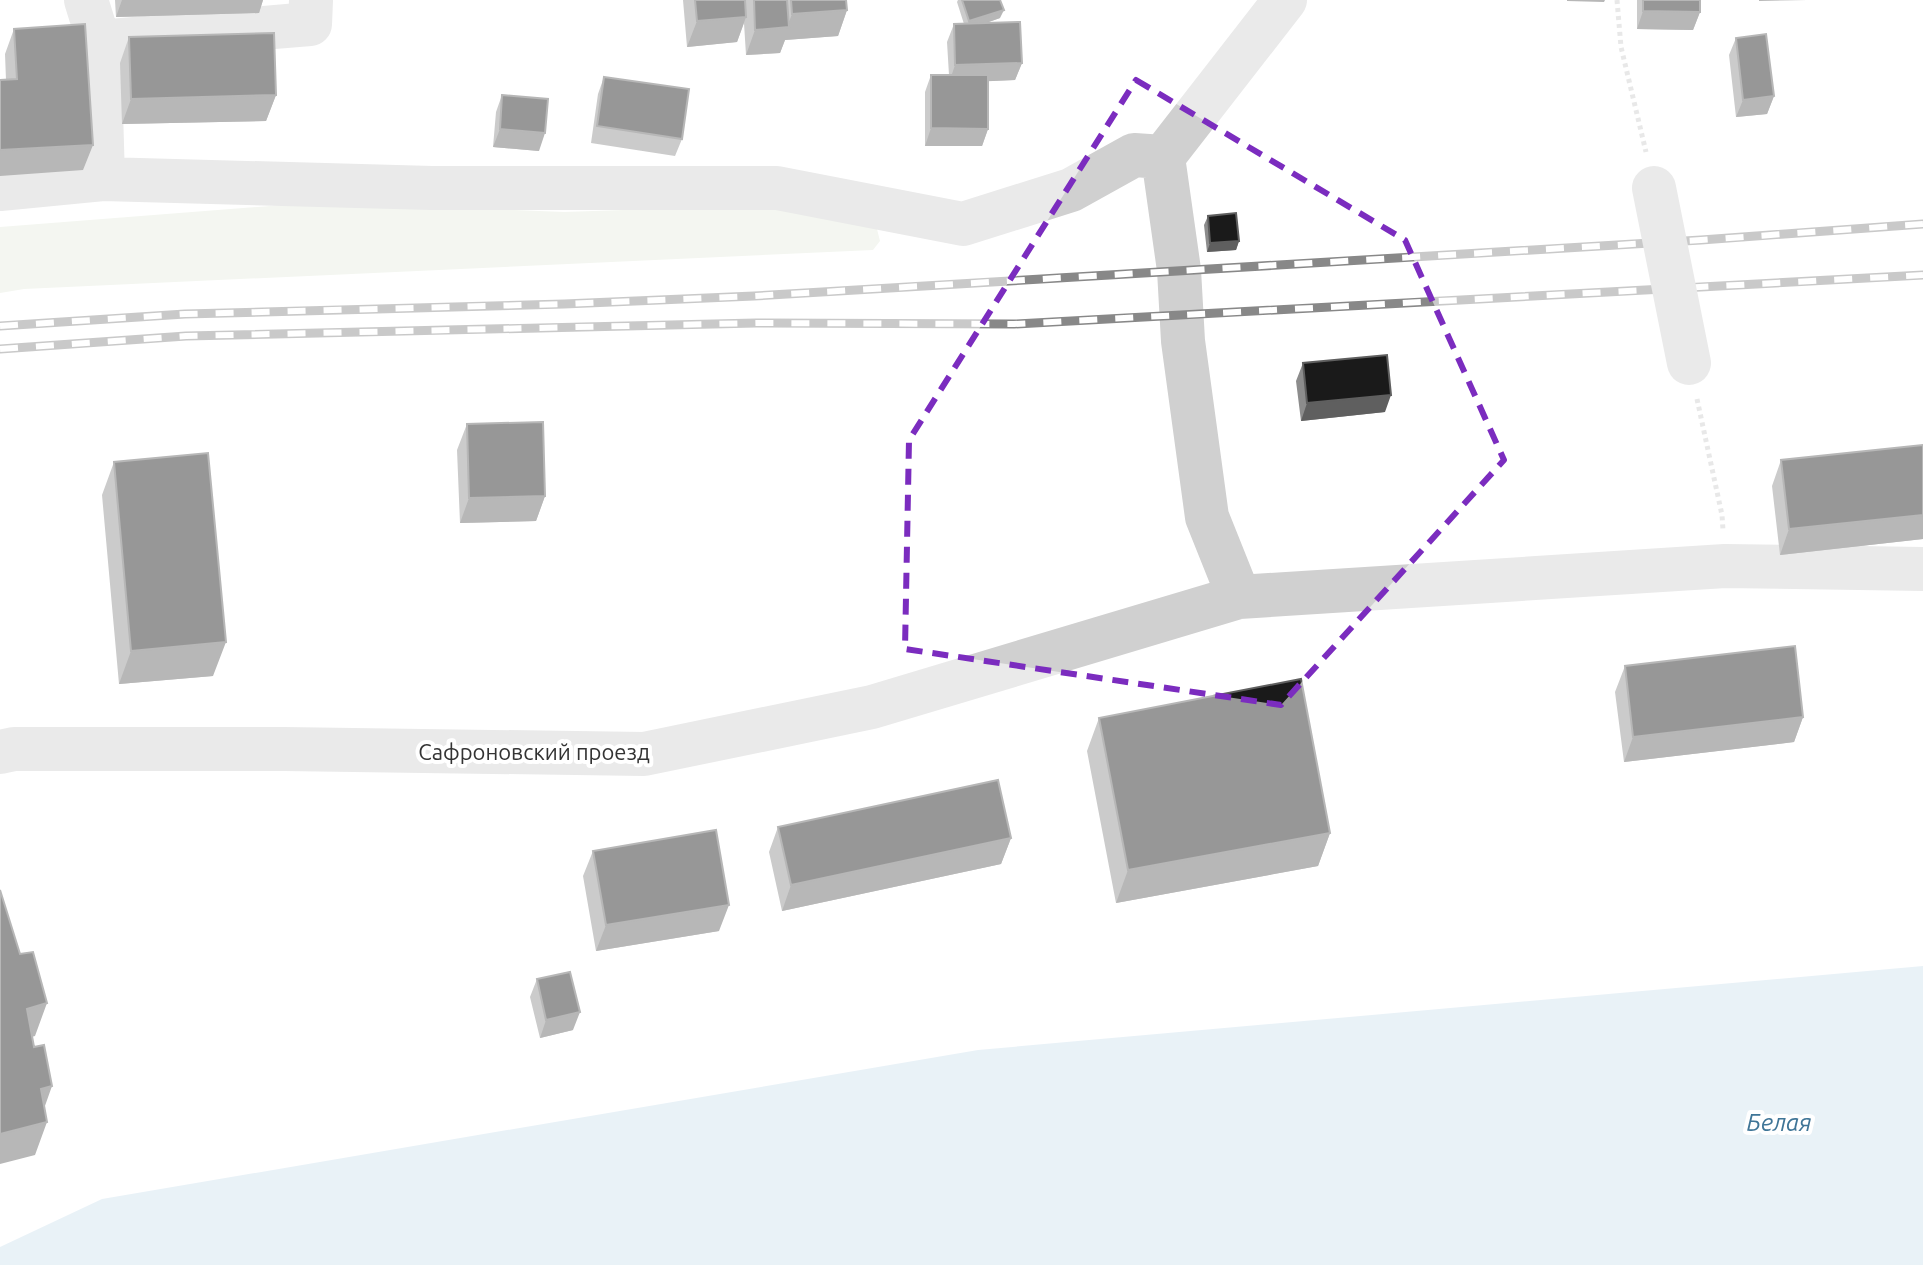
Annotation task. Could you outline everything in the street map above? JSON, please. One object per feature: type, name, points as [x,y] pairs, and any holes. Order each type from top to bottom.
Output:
[{"type":"street","points":[[86,0],[99,42],[103,179]]},
{"type":"street","points":[[99,42],[310,24],[311,0]]},
{"type":"street","points":[[1239,597],[1207,517],[1183,341],[1179,270],[1163,157],[1285,0]]},
{"type":"street","points":[[0,189],[103,179],[432,188],[777,188],[963,224],[1071,190],[1134,155],[1163,157]]},
{"type":"street","points":[[1654,188],[1689,363]]},
{"type":"street","name":"Сафроновский проезд","points":[[0,752],[14,749],[284,749],[644,754],[872,707],[1239,597],[1725,566],[1923,569]]},
{"type":"path","points":[[1617,0],[1621,47],[1654,188]]},
{"type":"path","points":[[1689,363],[1722,515]]},
{"type":"highlighted area","points":[[1136,80],[1405,240],[1504,460],[1281,705],[905,649],[909,440]]},
{"type":"shaded area","points":[[322,202],[564,212],[772,205],[877,229],[880,241],[873,250],[24,289],[0,293],[0,227]]},
{"type":"water","name":"Белая","points":[[1923,966],[1923,1265],[0,1265],[0,1247],[102,1199],[978,1050]]},
{"type":"building","points":[[695,0],[745,0],[746,17],[697,21]]},
{"type":"building","points":[[754,0],[787,0],[789,27],[755,30]]},
{"type":"building","points":[[791,0],[846,0],[847,10],[792,14]]},
{"type":"building","points":[[962,0],[1000,0],[1004,10],[969,21]]},
{"type":"building","points":[[1643,0],[1700,0],[1700,12],[1643,11]]},
{"type":"building","points":[[1020,22],[1022,63],[955,65],[954,24]]},
{"type":"building","points":[[85,24],[93,145],[0,150],[0,80],[17,79],[14,29]]},
{"type":"building","points":[[274,33],[276,95],[131,99],[129,37]]},
{"type":"building","points":[[1766,34],[1774,96],[1743,100],[1736,38]]},
{"type":"building","points":[[931,75],[988,75],[988,129],[931,128]]},
{"type":"building","points":[[604,77],[689,89],[682,139],[597,126]]},
{"type":"building","points":[[502,95],[548,99],[545,133],[500,129]]},
{"type":"building","points":[[1236,213],[1239,241],[1210,243],[1208,216]]},
{"type":"building","points":[[1387,355],[1391,395],[1307,403],[1303,363]]},
{"type":"building","points":[[543,422],[545,496],[469,498],[467,424]]},
{"type":"building","points":[[1923,445],[1923,515],[1789,529],[1781,460]]},
{"type":"building","points":[[208,453],[226,642],[131,651],[114,462]]},
{"type":"building","points":[[1795,646],[1803,717],[1633,737],[1625,666]]},
{"type":"building","points":[[1301,679],[1330,833],[1128,870],[1099,718]]},
{"type":"building","points":[[998,780],[1011,838],[791,885],[778,827]]},
{"type":"building","points":[[716,830],[729,905],[606,925],[593,851]]},
{"type":"building","points":[[0,890],[20,954],[33,952],[47,1003],[27,1009],[34,1047],[44,1045],[52,1086],[41,1089],[47,1122],[0,1134]]},
{"type":"building","points":[[570,972],[580,1012],[546,1020],[537,979]]},
{"type":"railway","points":[[0,326],[185,314],[754,296],[1923,224]]},
{"type":"railway","points":[[0,349],[186,336],[756,323],[1014,324],[1923,275]]}]
